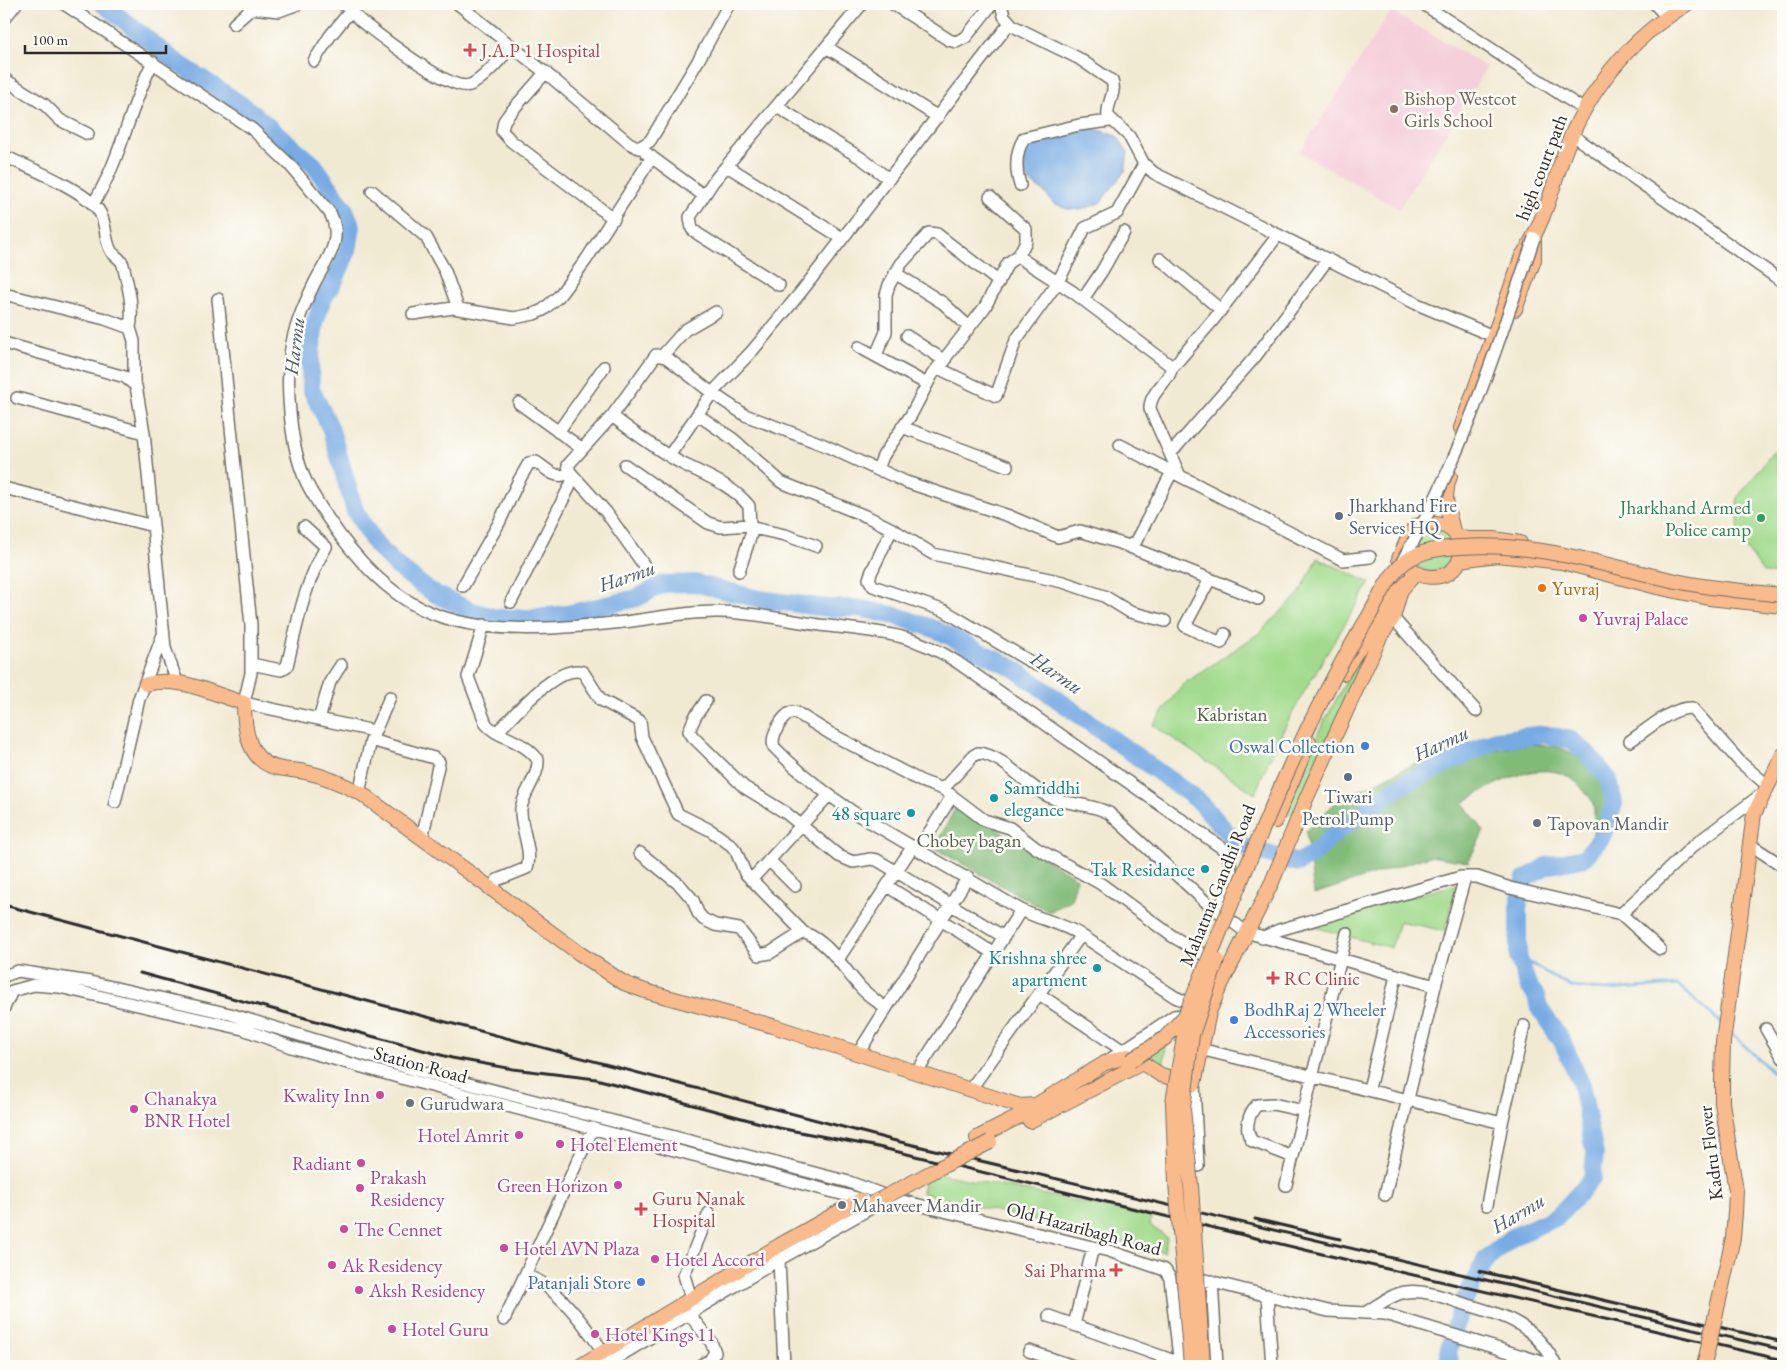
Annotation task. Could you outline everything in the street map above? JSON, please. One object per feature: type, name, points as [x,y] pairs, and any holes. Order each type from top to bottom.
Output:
[{"type":"main road","name":"high court path","points":[[1534,238],[1583,109],[1623,54],[1666,16],[1687,4]]},
{"type":"main road","points":[[1534,238],[1534,260],[1445,488],[1445,496],[1455,534],[1461,548],[1459,560],[1452,571],[1441,577],[1428,578],[1416,573],[1408,563],[1405,551],[1412,532],[1424,513],[1450,456],[1522,256],[1534,238]]},
{"type":"main road","points":[[1412,532],[1428,523],[1442,524],[1455,534],[1467,539],[1494,538],[1694,580],[1783,590]]},
{"type":"main road","name":"Mahatma Gandhi Road","points":[[1203,1366],[1191,1186],[1183,1109],[1192,1035],[1224,941],[1271,817],[1335,666],[1398,562],[1412,532]]},
{"type":"main road","points":[[580,1366],[787,1241],[864,1198],[894,1190],[1165,1038],[1185,1016],[1310,720],[1350,648],[1400,567],[1414,556],[1442,549],[1462,547],[1524,548],[1682,582],[1722,589],[1783,595]]},
{"type":"main road","points":[[1130,1058],[1176,1037],[1190,1019],[1238,897],[1314,722],[1364,633],[1409,570],[1429,560],[1455,554],[1516,553],[1584,565],[1696,591],[1783,602]]},
{"type":"main road","points":[[1459,560],[1497,555],[1562,562],[1656,587],[1709,598],[1783,606]]},
{"type":"main road","name":"Mahatma Gandhi Road","points":[[1183,1365],[1173,1102],[1185,1022],[1214,934],[1315,725],[1342,674],[1383,610],[1416,573]]},
{"type":"main road","points":[[146,684],[160,680],[177,682],[244,703],[248,738],[254,754],[262,762],[277,768],[306,772],[349,787],[359,793],[491,890],[624,983],[644,991],[859,1052],[1020,1106],[1036,1105],[1106,1063],[1128,1056],[1161,1075],[1194,1084],[1209,1012],[1246,932],[1272,882],[1306,799],[1380,637],[1394,618],[1401,589]]},
{"type":"main road","name":"Kadru Flover","points":[[1704,1366],[1733,1238],[1736,1213],[1736,1191],[1722,1103],[1723,1042],[1754,814],[1783,755]]},
{"type":"main road","points":[[594,1366],[755,1269],[864,1198]]},
{"type":"street","points":[[4,19],[16,4]]},
{"type":"street","points":[[64,4],[252,129],[303,179],[334,222],[334,246],[330,259],[312,288],[297,326],[291,350],[291,395],[295,441],[303,474],[327,516],[372,571],[408,600],[445,618],[484,625],[550,628],[717,611],[865,629],[894,634],[922,642],[958,662],[1222,848],[1228,854],[1232,872],[1219,912]]},
{"type":"street","points":[[234,24],[252,8],[279,11],[298,4]]},
{"type":"street","points":[[458,4],[546,72],[629,143],[652,157],[703,195]]},
{"type":"street","points":[[639,148],[650,142],[729,4]]},
{"type":"street","points":[[779,286],[692,229],[690,217],[703,195],[828,48],[862,4]]},
{"type":"street","points":[[893,4],[949,40],[956,42],[966,37],[992,4]]},
{"type":"street","points":[[1001,4],[1004,16],[1009,24],[1078,58],[1112,81],[1114,88],[1107,111],[1110,121],[1129,136],[1144,164],[1160,176],[1417,304],[1493,336]]},
{"type":"street","points":[[1655,4],[1666,16]]},
{"type":"street","points":[[1429,5],[1583,109]]},
{"type":"street","points":[[314,60],[350,6],[373,30],[438,76],[462,85],[475,82],[512,46]]},
{"type":"street","points":[[669,456],[712,393],[759,343],[1009,24]]},
{"type":"street","points":[[828,48],[938,117]]},
{"type":"street","points":[[93,204],[111,171],[153,62]]},
{"type":"street","points":[[546,72],[509,114],[502,126],[502,131],[511,141],[614,219]]},
{"type":"street","points":[[4,79],[45,105],[60,120],[88,134]]},
{"type":"street","points":[[777,106],[861,158],[889,179]]},
{"type":"street","points":[[1020,185],[1015,169],[1019,146],[1024,138],[1079,125],[1110,121]]},
{"type":"street","points":[[1572,135],[1783,282]]},
{"type":"street","points":[[4,156],[75,192],[93,204],[103,218],[110,249],[123,265],[132,309],[130,328],[134,340],[134,382],[144,433],[163,633],[165,648],[177,682]]},
{"type":"street","points":[[413,314],[440,308],[458,308],[514,318],[543,310],[559,296],[614,219],[652,157]]},
{"type":"street","points":[[907,336],[941,364],[996,396],[1016,340],[1058,282],[1085,228],[1118,213],[1144,164]]},
{"type":"street","points":[[727,166],[842,238]]},
{"type":"street","points":[[372,191],[426,237],[445,271],[458,308]]},
{"type":"street","points":[[880,471],[879,462],[927,384],[985,307],[1008,262],[1019,255],[1026,240],[1026,229],[990,197]]},
{"type":"street","points":[[876,355],[886,332],[886,295],[895,273],[925,235],[932,232],[999,282]]},
{"type":"street","points":[[1082,299],[1107,263],[1124,232]]},
{"type":"street","points":[[1127,546],[1136,541],[1176,474],[1170,454],[1151,414],[1149,404],[1172,368],[1221,310],[1278,235]]},
{"type":"street","points":[[1400,567],[1428,518],[1453,463],[1534,238]]},
{"type":"street","points":[[1019,255],[1026,262],[1082,299],[1163,359],[1172,368]]},
{"type":"street","points":[[1160,258],[1221,310]]},
{"type":"street","points":[[1170,454],[1255,357],[1328,259]]},
{"type":"street","points":[[895,273],[943,303],[969,327]]},
{"type":"street","points":[[4,294],[105,319],[130,328]]},
{"type":"street","points":[[218,299],[251,625],[251,664],[244,703],[319,719],[373,735],[434,758],[439,762],[422,838]]},
{"type":"street","points":[[663,355],[685,330],[716,312]]},
{"type":"street","points":[[4,342],[109,372],[134,382]]},
{"type":"street","points":[[859,346],[927,384]]},
{"type":"street","points":[[648,571],[606,512],[572,475],[569,463],[612,416],[651,359],[656,355],[663,355],[712,393],[751,418],[824,446],[880,471],[1009,516],[1058,537],[1080,531],[1127,546],[1258,599]]},
{"type":"street","points":[[558,432],[604,367]]},
{"type":"street","points":[[17,398],[144,433]]},
{"type":"street","points":[[519,403],[582,448]]},
{"type":"street","points":[[698,415],[733,439],[781,482],[892,528],[934,554],[1063,582],[1104,596],[1130,612],[1165,621]]},
{"type":"street","points":[[612,416],[669,456],[710,476],[749,506],[751,527],[740,570]]},
{"type":"street","points":[[902,427],[1007,466]]},
{"type":"street","points":[[1120,445],[1343,560],[1370,557]]},
{"type":"street","points":[[463,586],[499,523],[518,482],[529,464],[536,462],[558,476],[572,475]]},
{"type":"street","points":[[625,465],[708,523],[722,527],[751,527],[785,535],[816,546]]},
{"type":"street","points":[[511,602],[572,475]]},
{"type":"street","points":[[4,488],[153,526]]},
{"type":"street","points":[[251,664],[281,670],[287,666],[306,588],[318,560],[326,548],[304,527]]},
{"type":"street","points":[[892,528],[871,573],[870,579],[873,586],[945,611],[1036,665]]},
{"type":"street","points":[[1210,580],[1185,626],[1221,643],[1225,634]]},
{"type":"street","points":[[1394,618],[1476,710]]},
{"type":"street","points":[[484,625],[468,677],[486,724],[497,732],[522,744],[536,757],[538,765],[527,788],[522,806],[522,828],[529,862],[527,868],[497,880],[491,890]]},
{"type":"street","points":[[115,802],[139,699],[163,633]]},
{"type":"street","points":[[319,719],[330,682],[341,665]]},
{"type":"street","points":[[497,732],[555,677],[575,671],[583,672],[601,700],[640,721],[642,737],[678,814],[710,830],[731,845],[736,851],[742,870],[751,880],[803,932],[818,940],[839,958],[862,990],[886,1008]]},
{"type":"street","points":[[359,793],[373,735],[390,697]]},
{"type":"street","points":[[706,701],[691,724],[690,731],[744,787],[800,824],[845,860],[859,862],[871,859],[1004,937]]},
{"type":"street","points":[[1621,914],[1687,850],[1765,790],[1692,708],[1686,708],[1674,714],[1630,741]]},
{"type":"street","points":[[1209,1012],[1175,997],[1064,925],[1038,919],[1021,910],[968,877],[854,812],[802,774],[774,747],[773,737],[789,713],[797,713],[831,734],[947,792],[984,820],[1010,828],[1036,848],[1101,884],[1181,942],[1228,970]]},
{"type":"street","points":[[839,958],[896,872],[916,847],[947,792],[973,756],[978,753],[991,755],[1032,787],[1050,797],[1071,804],[1101,809],[1109,813],[1219,912],[1246,932],[1435,986]]},
{"type":"street","points":[[751,880],[800,824],[829,795]]},
{"type":"street","points":[[1750,844],[1783,866]]},
{"type":"street","points":[[640,853],[680,885],[692,900],[703,919],[715,926],[739,929],[760,955],[770,953],[803,932]]},
{"type":"street","points":[[769,860],[795,886]]},
{"type":"street","points":[[859,1052],[968,877]]},
{"type":"street","points":[[1385,1196],[1435,986],[1465,877]]},
{"type":"street","points":[[1262,938],[1279,930],[1465,877],[1477,877],[1510,888],[1621,914],[1660,949]]},
{"type":"street","points":[[887,886],[993,953]]},
{"type":"street","points":[[917,1072],[1021,910]]},
{"type":"street","points":[[1286,1185],[1347,933]]},
{"type":"street","points":[[970,1090],[1080,935]]},
{"type":"street","points":[[4,976],[18,971],[90,982],[230,1014],[415,1070],[571,1109],[864,1198]]},
{"type":"street","points":[[1369,1089],[1396,976]]},
{"type":"street","name":"Station Road","points":[[4,1008],[8,988],[34,984],[59,986],[243,1029],[310,1052],[864,1198]]},
{"type":"street","points":[[1039,994],[1130,1058]]},
{"type":"street","points":[[1106,1063],[1130,1058],[1174,1016],[1209,1012]]},
{"type":"street","points":[[1487,1205],[1502,1123],[1524,1026]]},
{"type":"street","points":[[1766,1029],[1783,1058]]},
{"type":"street","points":[[1200,1049],[1409,1098],[1502,1123]]},
{"type":"street","points":[[1194,1084],[1198,1166]]},
{"type":"street","points":[[1293,1157],[1252,1141],[1247,1127],[1253,1109],[1257,1104],[1273,1104],[1304,1111]]},
{"type":"street","points":[[504,1320],[593,1128]]},
{"type":"street","points":[[603,1366],[894,1190]]},
{"type":"street","name":"Old Hazaribagh Road","points":[[894,1190],[1093,1247],[1165,1270],[1170,1278],[1183,1365]]},
{"type":"street","points":[[573,1366],[690,1295],[864,1198]]},
{"type":"street","points":[[690,1295],[684,1275],[709,1213]]},
{"type":"street","points":[[1074,1325],[1093,1247]]},
{"type":"street","points":[[779,1260],[784,1366]]},
{"type":"street","points":[[1165,1270],[1328,1311],[1368,1312],[1428,1326],[1556,1366]]},
{"type":"street","points":[[525,1275],[538,1279],[549,1287],[586,1326],[602,1350]]},
{"type":"street","points":[[1212,1281],[1217,1366]]},
{"type":"street","points":[[1368,1312],[1404,1292],[1421,1291],[1443,1297],[1510,1318],[1541,1341],[1548,1349],[1556,1366]]},
{"type":"street","points":[[1267,1296],[1272,1366]]},
{"type":"street","points":[[689,1314],[711,1342],[715,1352],[710,1360],[699,1366]]},
{"type":"street","points":[[1048,1316],[1183,1365]]},
{"type":"street","points":[[1029,1351],[1073,1366]]},
{"type":"shaded area","name":"Bishop Westcot Girls School","points":[[1391,11],[1487,67],[1399,209],[1300,152]]},
{"type":"green space","name":"Jharkhand Armed Police camp","points":[[1783,439],[1783,577],[1763,572],[1739,538],[1737,498]]},
{"type":"green space","points":[[1430,527],[1441,529],[1452,540],[1453,547],[1452,557],[1448,563],[1433,572],[1418,568],[1410,543]]},
{"type":"green space","name":"Kabristan","points":[[1318,558],[1370,583],[1293,712],[1266,766],[1255,794],[1153,725],[1182,685],[1258,634],[1299,594]]},
{"type":"green space","points":[[1369,649],[1295,812],[1285,816],[1319,731],[1362,652]]},
{"type":"green space","points":[[1530,744],[1561,748],[1588,765],[1598,776],[1604,789],[1607,803],[1606,817],[1601,832],[1592,846],[1594,808],[1592,800],[1584,791],[1572,779],[1557,772],[1525,773],[1492,786],[1463,803],[1484,831],[1468,862],[1430,856],[1314,894],[1306,831],[1337,801],[1439,752],[1494,750]]},
{"type":"green space","name":"Chobey bagan","points":[[957,805],[1077,878],[1071,900],[1049,912],[934,848]]},
{"type":"green space","points":[[1458,884],[1445,931],[1399,921],[1391,948],[1307,925]]},
{"type":"green space","points":[[1169,1023],[1163,1068],[1142,1052],[1143,1044]]},
{"type":"green space","points":[[926,1171],[1151,1216],[1150,1225],[1167,1238],[1164,1252],[922,1193]]},
{"type":"water","points":[[1087,126],[1117,136],[1128,152],[1125,171],[1100,203],[1081,210],[1067,209],[1053,203],[1044,192],[1029,181],[1021,166],[1021,148],[1027,137]]},
{"type":"waterway","name":"Harmu","points":[[103,4],[175,61],[245,107],[314,165],[344,208],[352,227],[348,250],[335,280],[323,299],[315,323],[310,363],[311,389],[330,427],[355,511],[376,545],[398,567],[437,595],[472,611],[496,618],[530,618],[567,614],[637,598],[663,584],[694,583],[759,599],[828,608],[857,608],[897,616],[937,630],[1015,669],[1199,801],[1238,845],[1298,863],[1316,852],[1335,833],[1399,786],[1496,740],[1544,734],[1571,740],[1587,753],[1609,780],[1614,804],[1602,837],[1584,858],[1546,866],[1524,880],[1518,908],[1518,956],[1528,985],[1536,996],[1539,1008],[1562,1041],[1581,1084],[1595,1155],[1592,1179],[1558,1216],[1513,1237],[1486,1259],[1461,1307],[1448,1352],[1451,1366]]},
{"type":"waterway","points":[[1518,956],[1571,987],[1607,990],[1678,985],[1721,1023]]},
{"type":"waterway","points":[[1729,1031],[1783,1082]]},
{"type":"railway","points":[[4,905],[892,1140],[1783,1350]]},
{"type":"railway","points":[[140,973],[452,1058],[513,1069],[596,1079],[779,1128],[878,1147],[1322,1254],[1783,1360]]},
{"type":"railway","points":[[1255,1219],[1340,1239]]},
{"type":"railway","points":[[1479,1271],[1783,1342]]},
{"type":"place","name":"J.A.P 1 Hospital","points":[[470,50]]},
{"type":"place","name":"Bishop Westcot Girls School","points":[[1394,109]]},
{"type":"place","name":"Jharkhand Fire Services HQ","points":[[1339,516]]},
{"type":"place","name":"Jharkhand Armed Police camp","points":[[1761,518]]},
{"type":"place","name":"Yuvraj","points":[[1542,588]]},
{"type":"place","name":"Yuvraj Palace","points":[[1583,618]]},
{"type":"place","name":"Oswal Collection","points":[[1365,746]]},
{"type":"place","name":"Tiwari Petrol Pump","points":[[1348,777]]},
{"type":"place","name":"Samriddhi elegance","points":[[994,798]]},
{"type":"place","name":"48 square","points":[[911,813]]},
{"type":"place","name":"Tapovan Mandir","points":[[1537,823]]},
{"type":"place","name":"Tak Residance","points":[[1205,869]]},
{"type":"place","name":"Krishna shree apartment","points":[[1097,968]]},
{"type":"place","name":"RC Clinic","points":[[1273,978]]},
{"type":"place","name":"BodhRaj 2 Wheeler Accessories","points":[[1234,1020]]},
{"type":"place","name":"Kwality Inn","points":[[380,1095]]},
{"type":"place","name":"Gurudwara","points":[[410,1103]]},
{"type":"place","name":"Chanakya BNR Hotel","points":[[134,1109]]},
{"type":"place","name":"Hotel Amrit","points":[[519,1135]]},
{"type":"place","name":"Hotel Element","points":[[560,1144]]},
{"type":"place","name":"Radiant","points":[[361,1163]]},
{"type":"place","name":"Green Horizon","points":[[618,1185]]},
{"type":"place","name":"Prakash Residency","points":[[360,1188]]},
{"type":"place","name":"Mahaveer Mandir","points":[[842,1205]]},
{"type":"place","name":"Guru Nanak Hospital","points":[[641,1209]]},
{"type":"place","name":"The Cennet","points":[[344,1229]]},
{"type":"place","name":"Hotel AVN Plaza","points":[[504,1248]]},
{"type":"place","name":"Hotel Accord","points":[[655,1259]]},
{"type":"place","name":"Ak Residency","points":[[332,1265]]},
{"type":"place","name":"Sai Pharma","points":[[1116,1270]]},
{"type":"place","name":"Patanjali Store","points":[[641,1282]]},
{"type":"place","name":"Aksh Residency","points":[[359,1290]]},
{"type":"place","name":"Hotel Guru","points":[[392,1329]]},
{"type":"place","name":"Hotel Kings 11","points":[[595,1334]]}]
